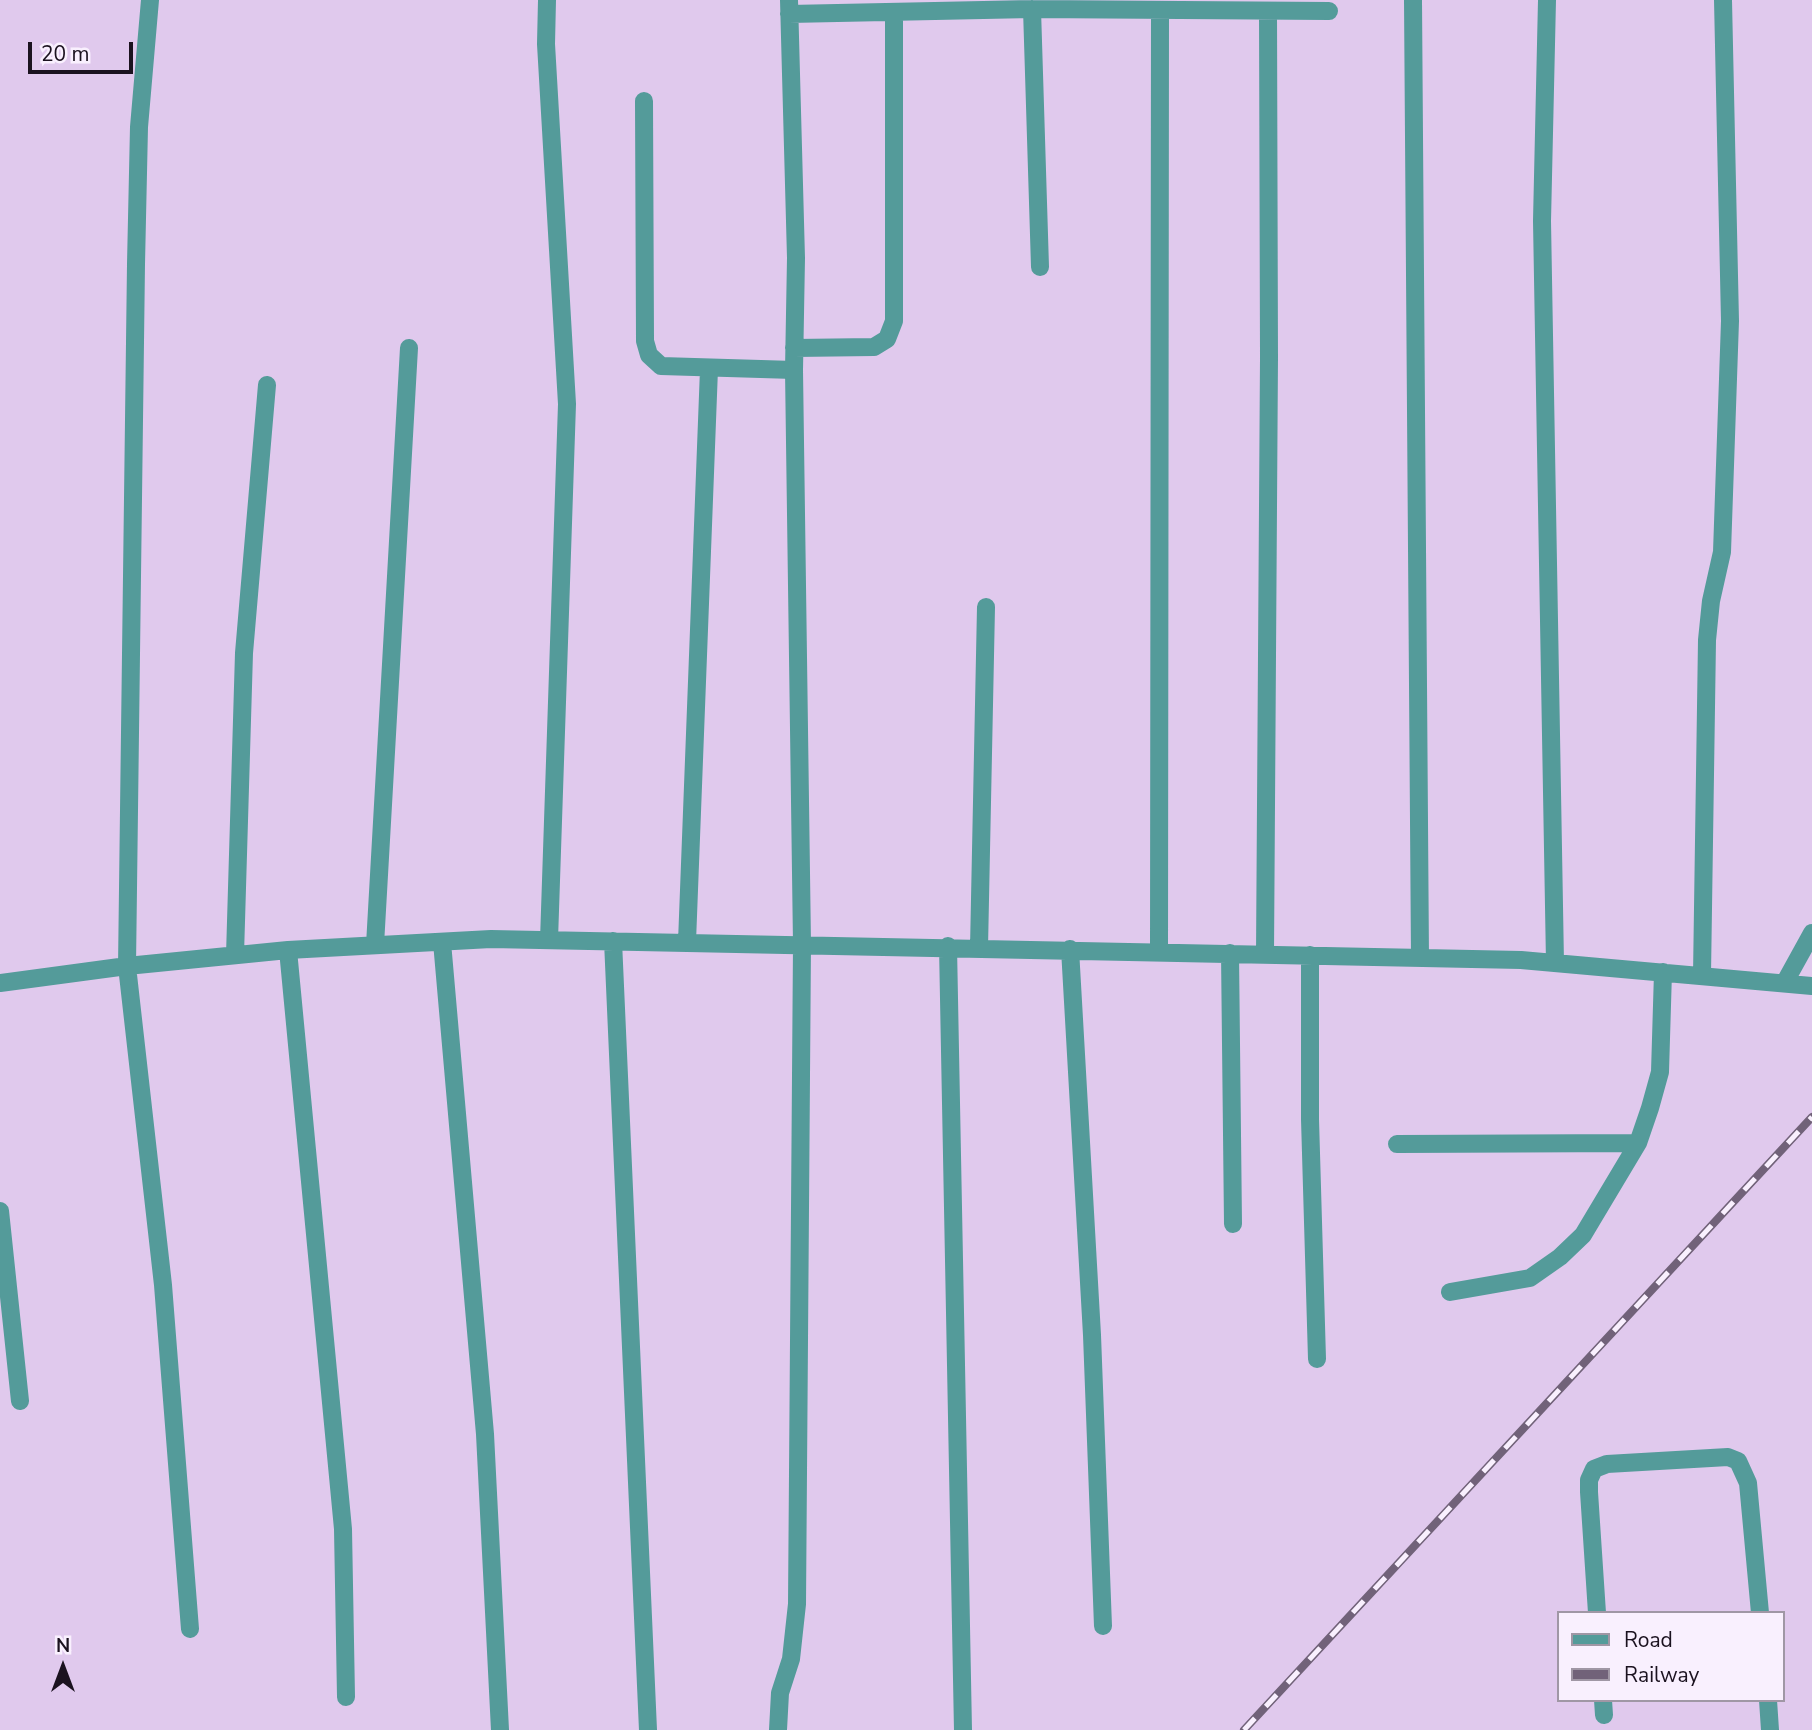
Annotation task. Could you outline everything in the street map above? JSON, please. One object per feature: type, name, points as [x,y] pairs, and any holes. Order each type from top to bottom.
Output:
[{"type":"street","points":[[150,0],[139,127],[137,209],[127,965],[163,1284],[190,1629]]},
{"type":"street","points":[[547,0],[546,44],[566,404],[549,940]]},
{"type":"street","points":[[1413,0],[1420,957]]},
{"type":"street","points":[[1548,0],[1542,221],[1555,963]]},
{"type":"street","points":[[1702,975],[1707,640],[1711,601],[1722,552],[1730,321],[1723,0]]},
{"type":"street","points":[[778,1730],[780,1693],[791,1659],[797,1604],[802,944],[794,370],[796,258],[789,7],[894,12],[1032,9],[1329,11]]},
{"type":"street","points":[[1032,9],[1040,267]]},
{"type":"street","points":[[1159,952],[1160,10]]},
{"type":"street","points":[[1265,954],[1269,357],[1268,11]]},
{"type":"street","points":[[794,348],[874,347],[887,339],[894,321],[894,12]]},
{"type":"street","points":[[644,101],[645,341],[649,355],[661,366],[794,370]]},
{"type":"street","points":[[374,945],[409,348]]},
{"type":"street","points":[[687,942],[709,369]]},
{"type":"street","points":[[235,955],[244,653],[267,385]]},
{"type":"street","points":[[979,948],[986,607]]},
{"type":"street","points":[[1785,982],[1812,933]]},
{"type":"street","points":[[0,983],[127,965],[288,950],[491,939],[1420,957],[1555,963],[1812,986]]},
{"type":"street","points":[[613,941],[648,1730]]},
{"type":"street","points":[[442,942],[485,1434],[500,1730]]},
{"type":"street","points":[[948,946],[963,1730]]},
{"type":"street","points":[[1070,949],[1092,1335],[1103,1626]]},
{"type":"street","points":[[288,950],[343,1529],[346,1697]]},
{"type":"street","points":[[1230,953],[1233,1224]]},
{"type":"street","points":[[1310,955],[1310,1119],[1317,1359]]},
{"type":"street","points":[[1450,1292],[1530,1278],[1560,1257],[1583,1235],[1638,1143],[1660,1072],[1663,972]]},
{"type":"street","points":[[1397,1144],[1638,1143]]},
{"type":"street","points":[[0,1211],[20,1401]]},
{"type":"street","points":[[1597,1611],[1589,1492],[1589,1480],[1594,1469],[1607,1464],[1728,1457],[1738,1461],[1748,1483],[1760,1611]]},
{"type":"street","points":[[1768,1702],[1770,1730]]},
{"type":"railway","points":[[1244,1730],[1812,1117]]}]
